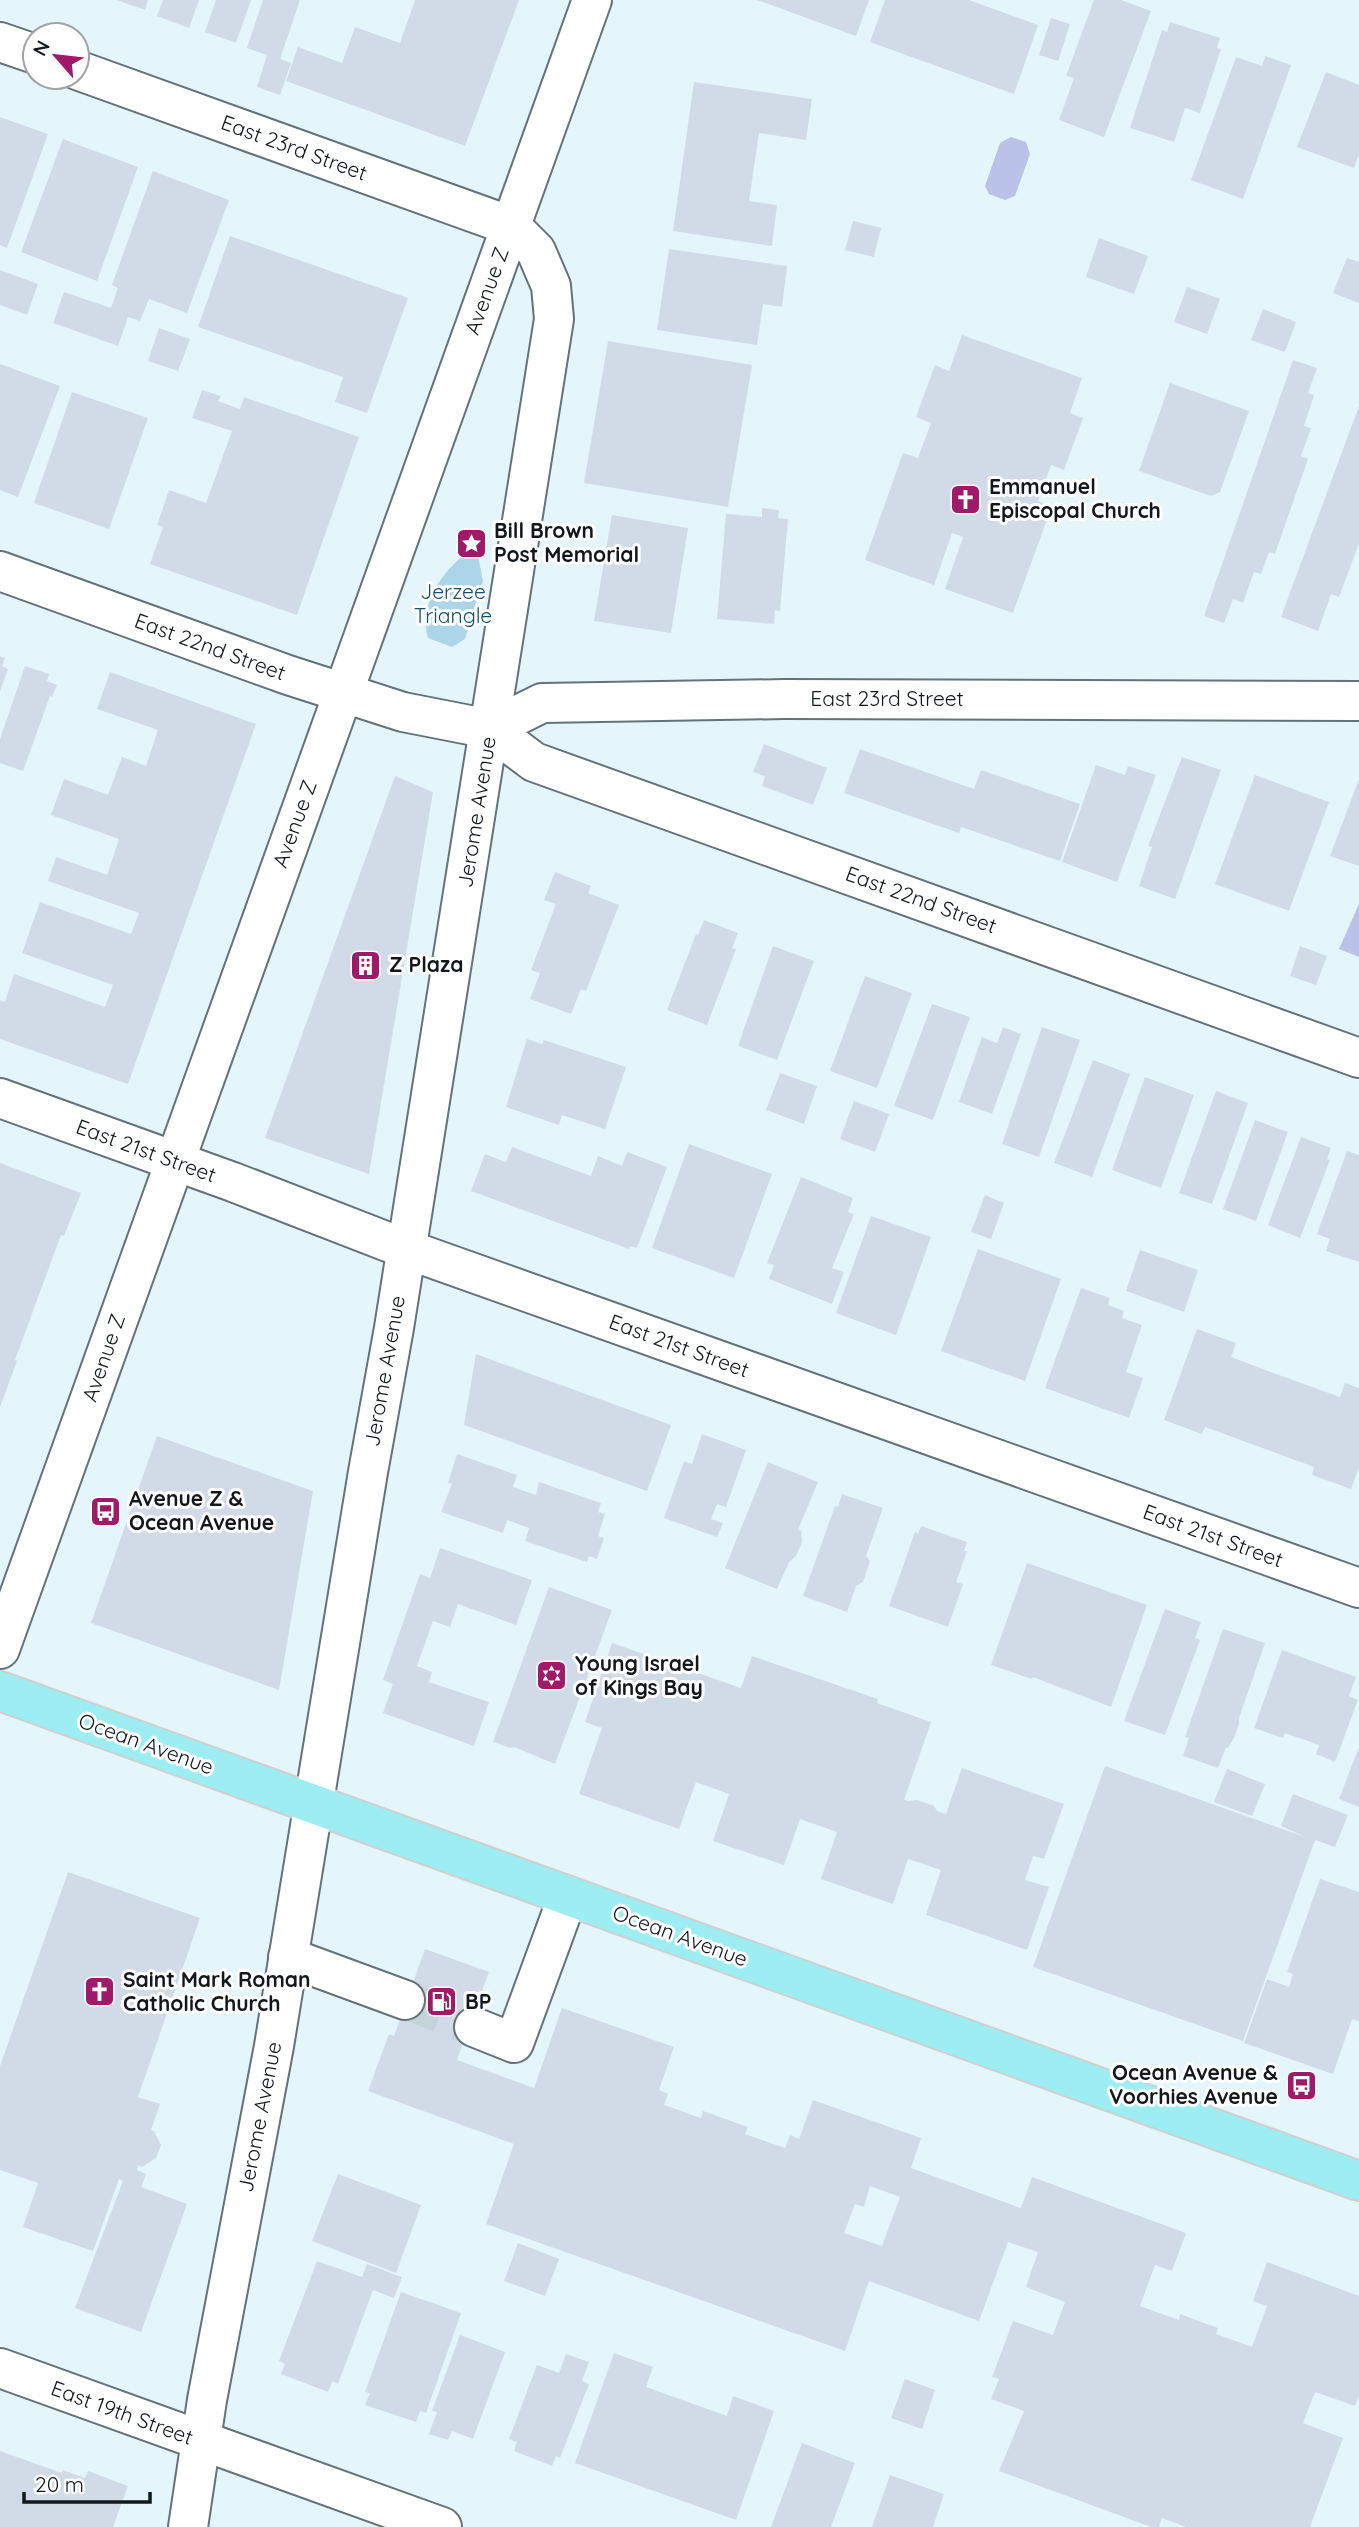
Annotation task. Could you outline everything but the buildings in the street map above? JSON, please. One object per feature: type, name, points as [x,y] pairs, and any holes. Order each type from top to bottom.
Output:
[{"type":"main road","name":"Ocean Avenue","points":[[0,1692],[1359,2181]]},
{"type":"street","name":"Avenue Z","points":[[0,1649],[592,0]]},
{"type":"street","points":[[0,42],[21,49]]},
{"type":"street","name":"East 23rd Street","points":[[91,75],[511,226]]},
{"type":"street","name":"Jerome Avenue","points":[[188,2527],[288,1957],[406,1249],[554,319],[551,286],[536,251],[511,226]]},
{"type":"street","name":"East 22nd Street","points":[[0,571],[289,676],[422,716],[490,729],[534,762],[1359,1058]]},
{"type":"street","name":"East 23rd Street","points":[[490,729],[542,703],[785,699],[1359,701]]},
{"type":"street","name":"East 21st Street","points":[[0,1098],[406,1249],[1359,1588]]},
{"type":"street","points":[[474,2027],[514,2043],[569,1896]]},
{"type":"street","points":[[288,1957],[405,2000]]},
{"type":"street","name":"East 19th Street","points":[[0,2368],[442,2527]]},
{"type":"green space","name":"Jerzee Triangle","points":[[468,552],[478,556],[483,581],[465,639],[452,647],[428,638],[426,613],[441,579]]},
{"type":"shaded area","points":[[1011,137],[1026,142],[1030,154],[1015,196],[1005,200],[989,194],[985,186],[1000,143]]},
{"type":"shaded area","points":[[1359,904],[1359,957],[1339,949]]},
{"type":"tunnel","points":[[405,2000],[474,2027]]},
{"type":"place","name":"Emmanuel Episcopal Church","points":[[966,499]]},
{"type":"place","name":"Bill Brown Post Memorial","points":[[471,543]]},
{"type":"place","name":"Z Plaza","points":[[366,965]]},
{"type":"place","name":"Avenue Z & Ocean Avenue","points":[[106,1511]]},
{"type":"place","name":"Young Israel of Kings Bay","points":[[552,1676]]},
{"type":"place","name":"Saint Mark Roman Catholic Church","points":[[100,1992]]},
{"type":"place","name":"BP","points":[[442,2002]]},
{"type":"place","name":"Ocean Avenue & Voorhies Avenue","points":[[1301,2085]]}]
